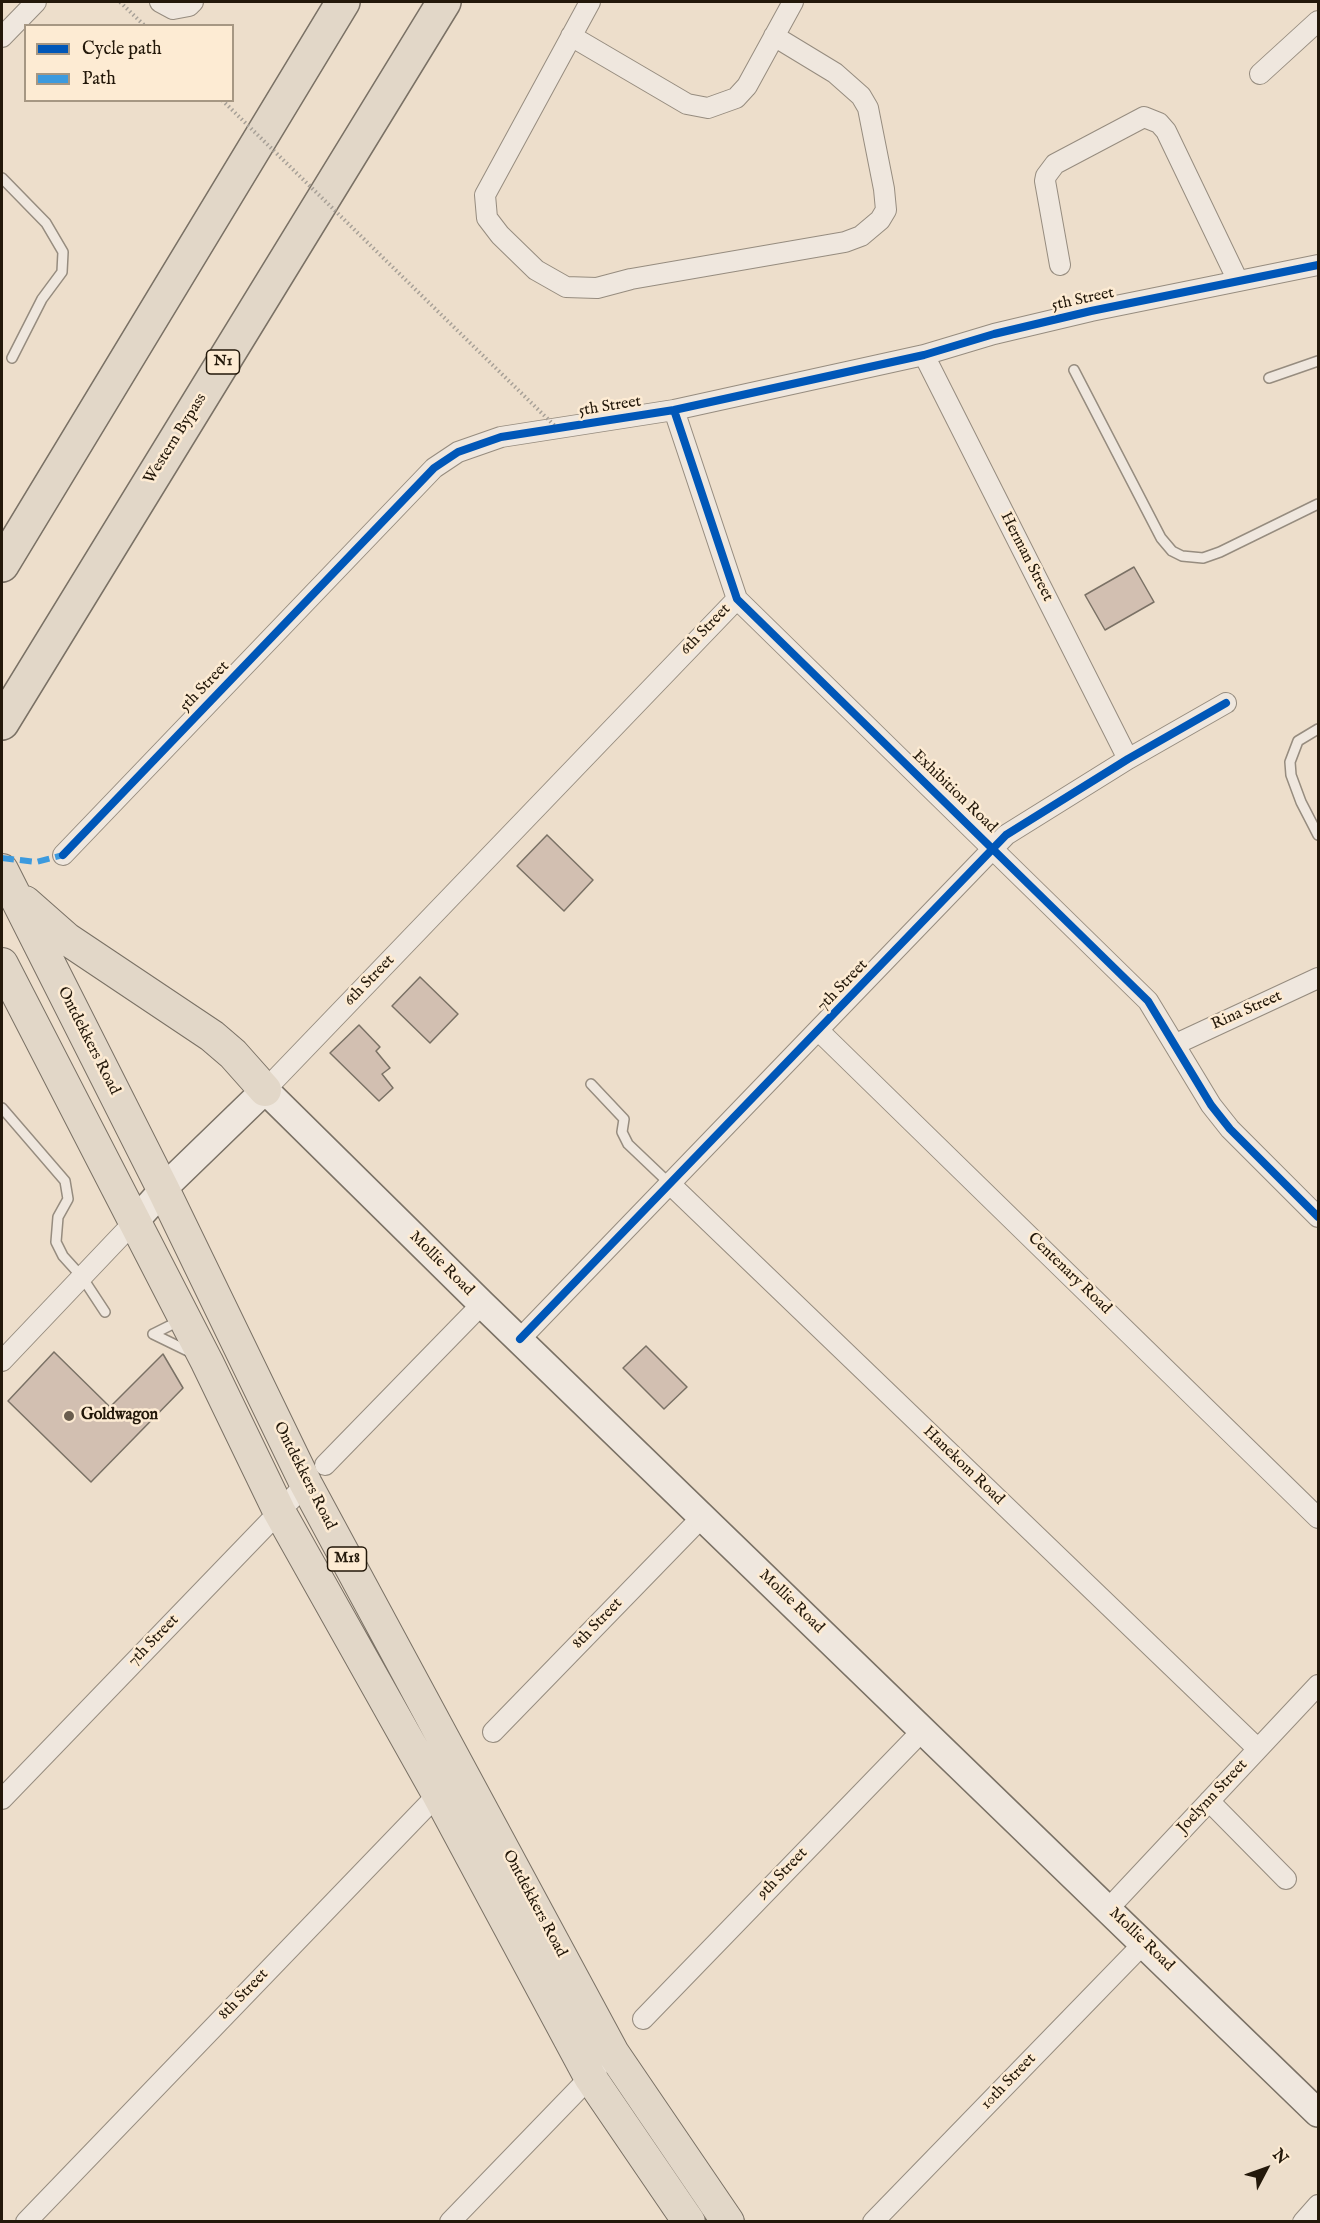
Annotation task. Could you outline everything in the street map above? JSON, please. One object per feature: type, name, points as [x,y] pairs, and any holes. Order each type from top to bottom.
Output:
[{"type":"highway","points":[[2,565],[343,2]]},
{"type":"highway","name":"Western Bypass","points":[[2,723],[444,2]]},
{"type":"main road","points":[[5,877],[37,914],[67,939],[212,1036],[233,1054],[264,1090]]},
{"type":"main road","name":"Ontdekkers Road","points":[[5,877],[163,1190],[315,1474],[462,1769],[614,2054],[728,2222]]},
{"type":"main road","name":"Ontdekkers Road","points":[[2,963],[207,1362],[279,1511],[438,1794],[590,2077],[688,2222]]},
{"type":"main road","name":"6th Street","points":[[135,1221],[163,1190],[264,1090]]},
{"type":"main road","name":"Mollie Road","points":[[264,1090],[1318,2113]]},
{"type":"street","points":[[2,37],[36,2]]},
{"type":"street","points":[[160,2],[173,9],[184,8],[193,2]]},
{"type":"street","points":[[590,2],[489,188],[485,206],[487,218],[500,235],[536,270],[567,287],[597,288],[631,279],[845,242],[861,236],[880,220],[886,210],[884,189],[868,108],[861,96],[835,73],[774,36]]},
{"type":"street","points":[[572,36],[687,104],[708,108],[723,105],[736,98],[747,86],[793,2]]},
{"type":"street","points":[[1260,74],[1318,21]]},
{"type":"street","points":[[1060,265],[1046,176],[1055,164],[1144,117],[1159,123],[1166,131],[1238,282]]},
{"type":"street","name":"5th Street","points":[[63,855],[434,468],[458,452],[482,442],[674,410],[924,355],[994,334],[1091,311],[1318,266]]},
{"type":"street","name":"Herman Street","points":[[924,355],[1128,759]]},
{"type":"street","name":"Exhibition Road","points":[[674,410],[736,599],[1148,1001],[1211,1105],[1230,1129],[1318,1217]]},
{"type":"street","name":"6th Street","points":[[264,1090],[736,599]]},
{"type":"street","name":"7th Street","points":[[520,1339],[993,849],[1021,825],[1128,759],[1226,703]]},
{"type":"street","name":"Rina Street","points":[[1176,1044],[1316,987]]},
{"type":"street","name":"Centenary Road","points":[[819,1031],[1318,1518]]},
{"type":"street","name":"Hanekom Road","points":[[669,1183],[1258,1749]]},
{"type":"street","name":"6th Street","points":[[2,1361],[135,1221]]},
{"type":"street","name":"7th Street","points":[[2,1799],[482,1304]]},
{"type":"street","name":"8th Street","points":[[493,1732],[702,1517]]},
{"type":"street","name":"Joelynn Street","points":[[1109,1908],[1318,1685]]},
{"type":"street","name":"9th Street","points":[[643,2019],[923,1730]]},
{"type":"street","name":"8th Street","points":[[26,2222],[462,1769]]},
{"type":"street","points":[[1209,1801],[1286,1879]]},
{"type":"street","name":"10th Street","points":[[873,2222],[1144,1943]]},
{"type":"street","points":[[450,2222],[614,2054]]},
{"type":"street","points":[[1303,2222],[1318,2205]]},
{"type":"lane","points":[[2,178],[46,223],[63,252],[62,272],[42,299],[12,358]]},
{"type":"lane","points":[[1269,378],[1318,361]]},
{"type":"lane","points":[[1074,370],[1161,538],[1172,551],[1182,556],[1203,558],[1318,504]]},
{"type":"lane","points":[[1318,729],[1298,741],[1290,762],[1291,775],[1301,802],[1318,835]]},
{"type":"lane","points":[[591,1084],[624,1119],[625,1140],[669,1183]]},
{"type":"lane","points":[[2,1108],[65,1181],[68,1199],[58,1217],[56,1242],[63,1256],[82,1277],[105,1312]]},
{"type":"path","points":[[120,2],[143,24]]},
{"type":"path","points":[[224,102],[558,429]]},
{"type":"building","points":[[1134,567],[1154,602],[1105,630],[1085,595]]},
{"type":"building","points":[[547,835],[593,880],[564,911],[517,866]]},
{"type":"building","points":[[420,977],[458,1014],[430,1043],[392,1006]]},
{"type":"building","points":[[359,1025],[380,1047],[376,1051],[390,1068],[382,1074],[393,1088],[379,1101],[330,1053]]},
{"type":"building","points":[[646,1346],[687,1387],[664,1409],[623,1368]]},
{"type":"building","points":[[54,1352],[110,1407],[163,1354],[183,1388],[91,1482],[8,1401]]},
{"type":"marked path","points":[[2,858],[36,862],[63,855]]},
{"type":"cycle path","points":[[63,855],[434,468],[458,452],[501,437],[674,410],[924,355],[994,334],[1091,311],[1318,265]]},
{"type":"cycle path","points":[[674,410],[737,599],[1148,1001],[1211,1105],[1230,1129],[1318,1217]]},
{"type":"cycle path","points":[[520,1339],[1006,835],[1128,759],[1226,703]]},
{"type":"place","name":"Goldwagon","points":[[69,1416]]}]
